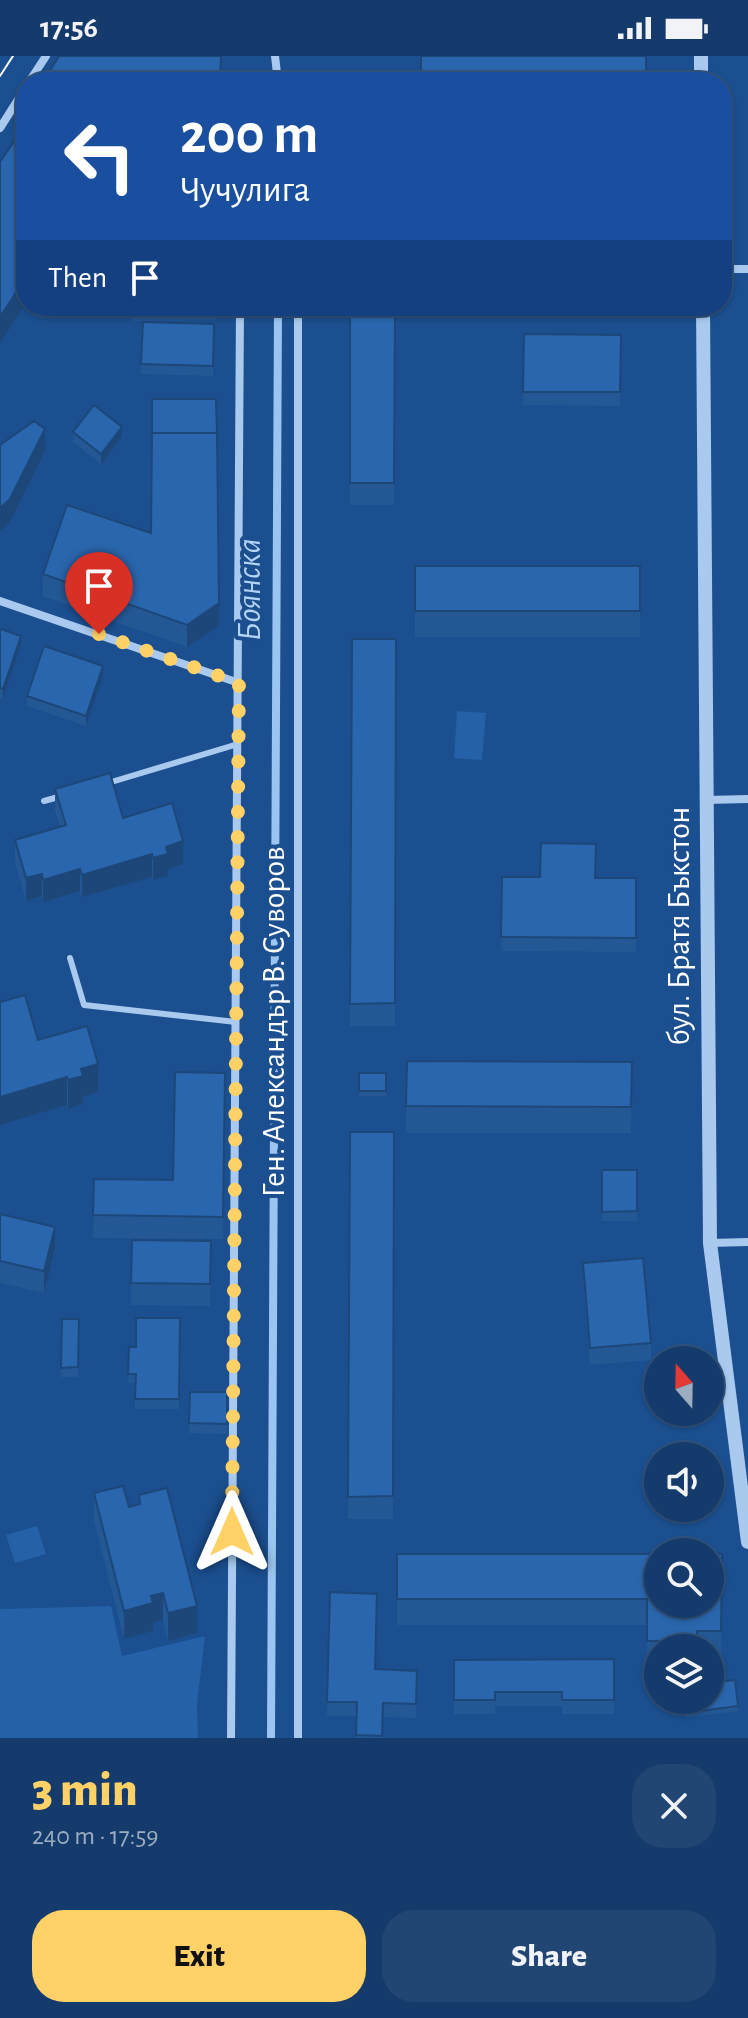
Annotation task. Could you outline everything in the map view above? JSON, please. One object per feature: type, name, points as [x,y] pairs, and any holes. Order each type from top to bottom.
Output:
[{"type":"street","points":[[0,128],[16,103]]},
{"type":"street","name":"Ген. Александър В. Суворов","points":[[231,1738],[240,316]]},
{"type":"street","name":"Ген. Александър В. Суворов","points":[[298,316],[298,1738]]},
{"type":"street","name":"бул. Братя Бъкстон","points":[[703,316],[710,1243],[748,1542]]},
{"type":"street","points":[[0,601],[239,683]]},
{"type":"street","points":[[706,800],[748,799]]},
{"type":"street","points":[[710,1243],[748,1242]]},
{"type":"lane","points":[[104,784],[238,744]]},
{"type":"lane","points":[[44,801],[74,792]]},
{"type":"lane","points":[[70,958],[84,1005],[236,1022]]},
{"type":"shaded area","points":[[457,711],[486,713],[482,760],[454,758]]},
{"type":"shaded area","points":[[37,1526],[46,1554],[15,1563],[6,1535]]},
{"type":"shaded area","points":[[111,1606],[122,1656],[205,1636],[197,1705],[198,1738],[0,1738],[0,1609]]},
{"type":"building","points":[[59,56],[221,56],[220,72],[49,72]]},
{"type":"building","points":[[421,56],[646,56],[646,72],[421,72]]},
{"type":"building","points":[[16,138],[16,292],[0,317],[0,162]]},
{"type":"building","points":[[350,316],[395,316],[394,483],[350,483]]},
{"type":"building","points":[[143,322],[214,324],[213,366],[141,364]]},
{"type":"building","points":[[524,334],[621,335],[620,392],[523,392]]},
{"type":"building","points":[[152,399],[216,399],[217,433],[152,433]]},
{"type":"building","points":[[94,405],[122,427],[101,454],[73,432]]},
{"type":"building","points":[[34,421],[45,429],[10,499],[0,508],[0,445]]},
{"type":"building","points":[[152,433],[217,433],[219,603],[187,625],[43,574],[67,505],[151,533]]},
{"type":"building","points":[[415,566],[640,566],[640,611],[415,611]]},
{"type":"building","points":[[0,629],[21,636],[3,689],[0,688]]},
{"type":"building","points":[[352,639],[396,639],[395,1003],[350,1004]]},
{"type":"building","points":[[44,646],[103,666],[86,716],[27,696]]},
{"type":"building","points":[[110,773],[123,818],[172,803],[183,841],[166,847],[168,854],[153,858],[152,854],[82,875],[80,869],[43,880],[42,874],[26,878],[15,840],[66,825],[55,789]]},
{"type":"building","points":[[541,843],[596,844],[595,878],[636,878],[636,938],[501,937],[502,877],[540,877]]},
{"type":"building","points":[[25,995],[38,1040],[87,1026],[98,1064],[81,1069],[83,1076],[68,1080],[67,1077],[0,1097],[0,1002]]},
{"type":"building","points":[[407,1061],[632,1062],[631,1107],[406,1106]]},
{"type":"building","points":[[175,1072],[225,1073],[223,1217],[93,1215],[94,1179],[173,1180]]},
{"type":"building","points":[[359,1073],[386,1073],[386,1091],[359,1091]]},
{"type":"building","points":[[350,1132],[394,1132],[393,1496],[348,1497]]},
{"type":"building","points":[[602,1170],[637,1170],[637,1211],[602,1212]]},
{"type":"building","points":[[0,1214],[55,1227],[44,1271],[0,1261]]},
{"type":"building","points":[[132,1240],[211,1241],[210,1284],[131,1283]]},
{"type":"building","points":[[643,1258],[651,1343],[590,1348],[583,1263]]},
{"type":"building","points":[[136,1318],[180,1318],[179,1399],[135,1399],[136,1374],[128,1374],[129,1347],[136,1347]]},
{"type":"building","points":[[62,1319],[79,1319],[78,1367],[61,1368]]},
{"type":"building","points":[[190,1392],[227,1392],[227,1424],[189,1423]]},
{"type":"building","points":[[123,1486],[129,1507],[140,1504],[139,1495],[167,1488],[197,1606],[168,1613],[163,1593],[151,1596],[153,1603],[124,1611],[94,1493]]},
{"type":"building","points":[[397,1554],[644,1554],[644,1599],[397,1599]]},
{"type":"building","points":[[330,1592],[377,1594],[375,1669],[417,1671],[416,1704],[383,1703],[382,1736],[356,1735],[357,1702],[327,1702]]},
{"type":"building","points":[[647,1618],[721,1618],[721,1631],[647,1634]]},
{"type":"building","points":[[614,1659],[614,1700],[562,1700],[562,1692],[495,1692],[495,1700],[454,1700],[454,1660]]},
{"type":"building","points":[[735,1680],[738,1706],[724,1708],[724,1681]]},
{"type":"waterway","name":"Боянска","points":[[271,1738],[278,316]]},
{"type":"tram line","points":[[0,76],[13,56]]},
{"type":"route","points":[[99,634],[239,683],[232,1532]]}]
